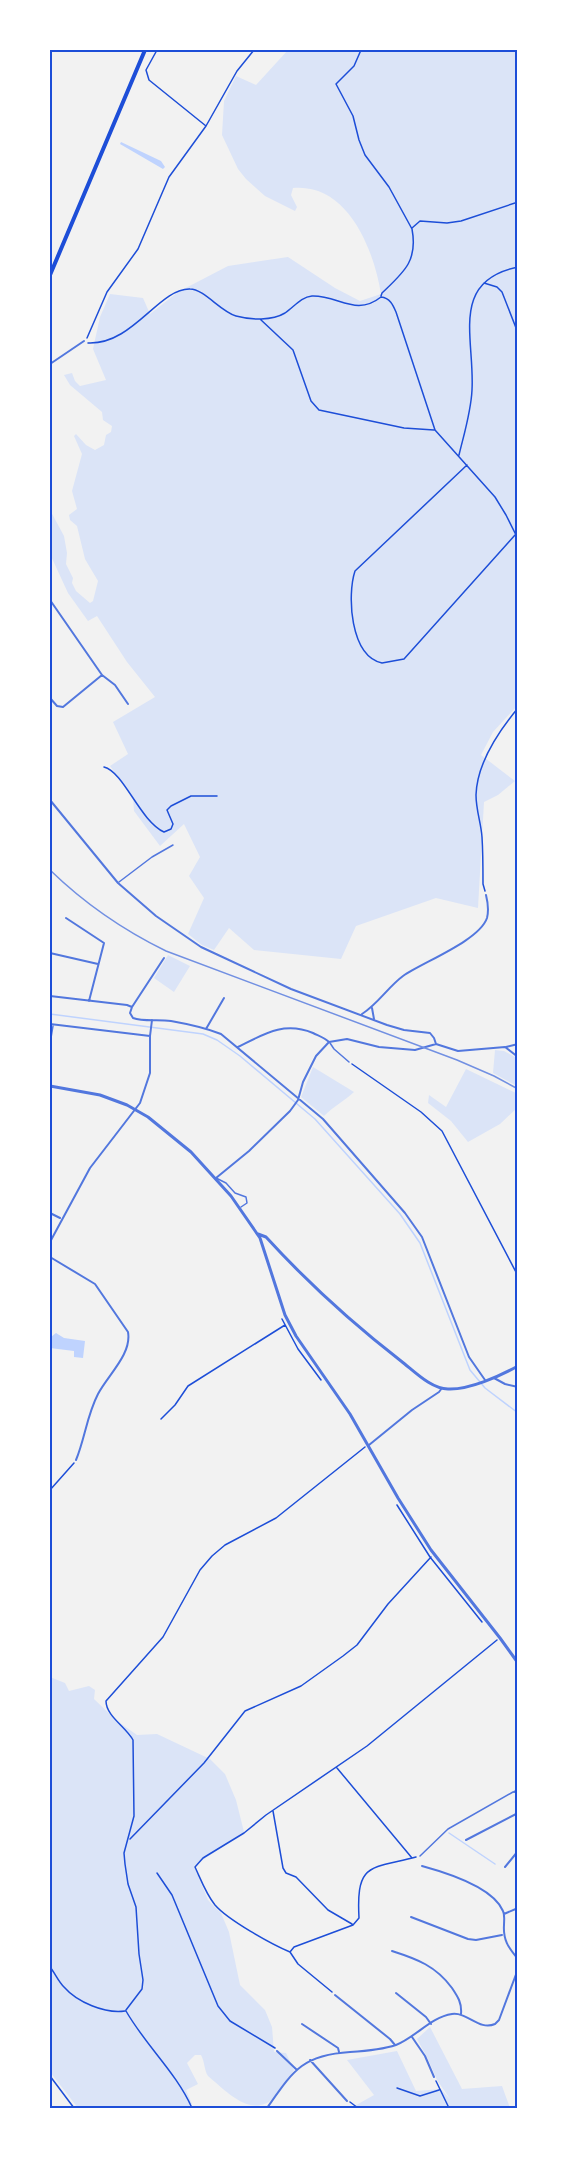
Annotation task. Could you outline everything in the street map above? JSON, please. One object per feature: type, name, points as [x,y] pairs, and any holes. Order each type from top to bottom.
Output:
[{"type":"main road","points":[[50,275],[146,50]]},
{"type":"street","points":[[50,364],[84,342]]},
{"type":"street","points":[[50,600],[102,675],[115,685],[128,704]]},
{"type":"street","points":[[50,698],[57,706],[63,707],[102,675]]},
{"type":"street","points":[[50,800],[118,883],[156,916],[201,947],[291,989],[396,1028],[430,1032],[436,1044]]},
{"type":"street","points":[[362,1014],[372,1008],[403,976],[460,944],[478,930],[486,921],[489,909],[486,895]]},
{"type":"street","points":[[66,918],[104,943],[90,1001]]},
{"type":"street","points":[[50,953],[98,964]]},
{"type":"street","points":[[164,958],[132,1007],[130,1013],[133,1018],[206,1029],[221,1034],[328,1124],[412,1221],[430,1255],[469,1357],[484,1380]]},
{"type":"street","points":[[50,996],[132,1007]]},
{"type":"street","points":[[206,1029],[224,998]]},
{"type":"street","points":[[372,1008],[374,1019]]},
{"type":"street","points":[[50,1242],[97,1158],[140,1102],[150,1073],[152,1021]]},
{"type":"street","points":[[51,1024],[150,1034]]},
{"type":"street","points":[[238,1047],[261,1035],[282,1028],[305,1030],[330,1042]]},
{"type":"street","points":[[216,1178],[286,1116],[298,1099],[316,1056],[330,1042],[347,1039],[379,1047],[415,1050],[436,1044],[458,1051],[518,1044]]},
{"type":"street","points":[[505,1047],[518,1057]]},
{"type":"street","points":[[50,1086],[100,1095],[135,1110],[176,1138],[216,1178],[240,1207],[258,1234],[292,1329],[343,1403],[433,1554],[518,1664]]},
{"type":"street","points":[[50,1213],[61,1219]]},
{"type":"street","points":[[258,1234],[266,1237],[316,1289],[352,1322],[420,1376],[442,1388],[454,1389],[494,1378],[518,1366]]},
{"type":"street","points":[[50,1257],[95,1284],[128,1332],[129,1337],[127,1346],[110,1379],[99,1392],[91,1410],[76,1460]]},
{"type":"street","points":[[494,1378],[504,1384],[518,1387]]},
{"type":"street","points":[[367,1446],[442,1388]]},
{"type":"street","points":[[514,1792],[518,1790]]},
{"type":"street","points":[[466,1840],[518,1813]]},
{"type":"street","points":[[506,1867],[518,1851]]},
{"type":"street","points":[[422,1866],[444,1871],[477,1887],[500,1906],[504,1914],[505,1942],[518,1959]]},
{"type":"street","points":[[504,1914],[518,1908]]},
{"type":"street","points":[[411,1917],[468,1939],[476,1940],[503,1935]]},
{"type":"street","points":[[392,1951],[423,1962],[442,1976],[459,1999],[461,2014]]},
{"type":"street","points":[[267,2109],[297,2070],[310,2060],[325,2054],[369,2051],[395,2045],[444,2016],[461,2014],[482,2026],[495,2024],[499,2020],[518,1969]]},
{"type":"street","points":[[396,1993],[431,2024]]},
{"type":"street","points":[[335,1995],[395,2045]]},
{"type":"street","points":[[302,2024],[338,2048],[339,2053]]},
{"type":"street","points":[[412,2037],[425,2056],[434,2077]]},
{"type":"street","points":[[278,2051],[297,2070]]},
{"type":"street","points":[[310,2060],[347,2101]]},
{"type":"lane","points":[[118,883],[172,845]]},
{"type":"lane","points":[[50,1044],[51,1024]]},
{"type":"lane","points":[[330,1042],[334,1049],[349,1062]]},
{"type":"lane","points":[[216,1178],[226,1183],[235,1193],[246,1197],[247,1203],[240,1207]]},
{"type":"lane","points":[[420,1856],[448,1829],[514,1792]]},
{"type":"path","points":[[157,50],[146,70],[148,80],[206,126]]},
{"type":"path","points":[[254,50],[237,71],[206,126],[169,177],[138,249],[107,292],[84,342],[117,338],[170,297],[188,289],[200,293],[231,315],[260,319],[284,314],[302,299],[311,296],[360,306],[372,303],[381,297],[382,292],[409,265],[413,243],[412,229],[361,146],[353,116],[336,84],[354,66],[361,50]]},
{"type":"path","points":[[412,229],[415,223],[420,221],[447,223],[461,221],[518,202]]},
{"type":"path","points":[[459,455],[472,393],[471,304],[476,291],[483,283],[499,272],[518,267]]},
{"type":"path","points":[[483,283],[497,287],[502,292],[518,333]]},
{"type":"path","points":[[381,297],[390,301],[395,309],[435,430],[495,497],[518,539]]},
{"type":"path","points":[[260,319],[293,350],[315,407],[404,428],[435,430]]},
{"type":"path","points":[[467,465],[355,571],[353,622],[358,640],[369,656],[382,663],[404,659],[516,534]]},
{"type":"path","points":[[486,895],[483,884],[482,835],[477,809],[477,786],[485,759],[495,740],[518,708]]},
{"type":"path","points":[[104,767],[113,772],[144,814],[164,832],[171,829],[173,824],[167,810],[171,806],[191,796],[217,796]]},
{"type":"path","points":[[349,1062],[421,1112],[442,1131],[518,1276]]},
{"type":"path","points":[[161,1419],[175,1405],[188,1386],[284,1325]]},
{"type":"path","points":[[126,2010],[142,1989],[143,1980],[136,1907],[124,1864],[124,1853],[134,1816],[133,1740],[108,1711],[106,1701],[163,1637],[200,1570],[212,1556],[225,1545],[276,1518],[367,1446]]},
{"type":"path","points":[[50,1490],[76,1460]]},
{"type":"path","points":[[128,1840],[204,1763],[245,1711],[300,1686],[343,1656],[361,1640],[393,1598],[433,1554]]},
{"type":"path","points":[[335,1995],[308,1973],[290,1952],[243,1926],[214,1904],[195,1867],[198,1862],[244,1833],[367,1746],[493,1643]]},
{"type":"path","points":[[337,1767],[412,1858]]},
{"type":"path","points":[[272,1811],[283,1868],[286,1873],[296,1877],[328,1910],[352,1925]]},
{"type":"path","points":[[290,1952],[294,1947],[352,1925],[359,1918],[358,1897],[365,1873],[374,1867],[420,1856]]},
{"type":"path","points":[[157,1873],[172,1894],[218,2006],[230,2021],[278,2051]]},
{"type":"path","points":[[50,1967],[62,1985],[76,1997],[106,2010],[126,2010]]},
{"type":"path","points":[[126,2010],[133,2023],[170,2070],[192,2109]]},
{"type":"path","points":[[50,2076],[74,2109]]},
{"type":"path","points":[[434,2077],[449,2109]]},
{"type":"path","points":[[397,2088],[420,2096],[439,2090]]},
{"type":"path","points":[[347,2101],[358,2109]]},
{"type":"shaded area","points":[[288,50],[517,50],[517,706],[493,732],[481,755],[515,781],[498,795],[484,802],[478,908],[436,898],[356,926],[341,959],[254,950],[229,928],[214,950],[202,945],[188,934],[204,898],[189,876],[200,857],[184,824],[160,846],[134,811],[133,797],[110,766],[128,754],[113,722],[155,697],[127,662],[97,616],[88,621],[68,593],[50,554],[50,510],[64,536],[66,564],[73,578],[72,583],[76,591],[90,603],[93,601],[98,581],[85,559],[77,526],[70,520],[69,515],[77,509],[72,491],[82,454],[74,436],[76,434],[86,445],[95,450],[104,445],[106,435],[111,432],[112,426],[103,420],[102,412],[70,385],[64,375],[72,373],[80,386],[106,380],[93,349],[100,317],[110,294],[143,298],[150,314],[178,292],[228,266],[288,257],[335,288],[360,301],[381,294],[365,240],[343,208],[329,196],[312,189],[293,188],[291,195],[297,207],[295,211],[265,196],[238,169],[222,135],[224,101],[236,76],[256,85]]},
{"type":"shaded area","points":[[168,955],[190,966],[174,992],[154,978]]},
{"type":"shaded area","points":[[495,1050],[504,1051],[517,1058],[517,1086],[493,1073]]},
{"type":"shaded area","points":[[313,1067],[354,1092],[324,1116],[301,1097]]},
{"type":"shaded area","points":[[466,1069],[518,1094],[517,1108],[500,1124],[468,1142],[451,1121],[428,1103],[429,1095],[446,1107]]},
{"type":"shaded area","points":[[50,1677],[65,1683],[69,1691],[89,1686],[95,1690],[94,1699],[117,1721],[137,1735],[157,1734],[210,1759],[225,1774],[236,1800],[244,1832],[194,1866],[208,1900],[221,1913],[229,1932],[240,1985],[265,2010],[272,2027],[274,2052],[286,2053],[294,2070],[280,2092],[265,2104],[257,2106],[248,2104],[231,2095],[208,2076],[201,2055],[195,2055],[187,2063],[198,2084],[186,2090],[192,2104],[186,2108],[78,2108],[50,2072]]},
{"type":"shaded area","points":[[430,2027],[462,2089],[502,2086],[510,2108],[351,2108],[374,2095],[347,2060],[397,2051],[416,2091],[441,2089],[450,2099],[437,2080],[417,2039]]},
{"type":"water","points":[[121,142],[161,161],[165,167],[163,169],[120,144]]},
{"type":"water","points":[[56,1333],[64,1338],[85,1341],[83,1358],[74,1357],[74,1351],[50,1348],[51,1337]]},
{"type":"waterway","points":[[50,1014],[203,1034],[217,1040],[240,1056],[315,1119],[400,1214],[420,1243],[470,1370],[485,1388],[518,1413]]},
{"type":"waterway","points":[[449,1833],[495,1864]]},
{"type":"railway","points":[[50,870],[76,894],[105,915],[166,951],[457,1060],[518,1089]]}]
